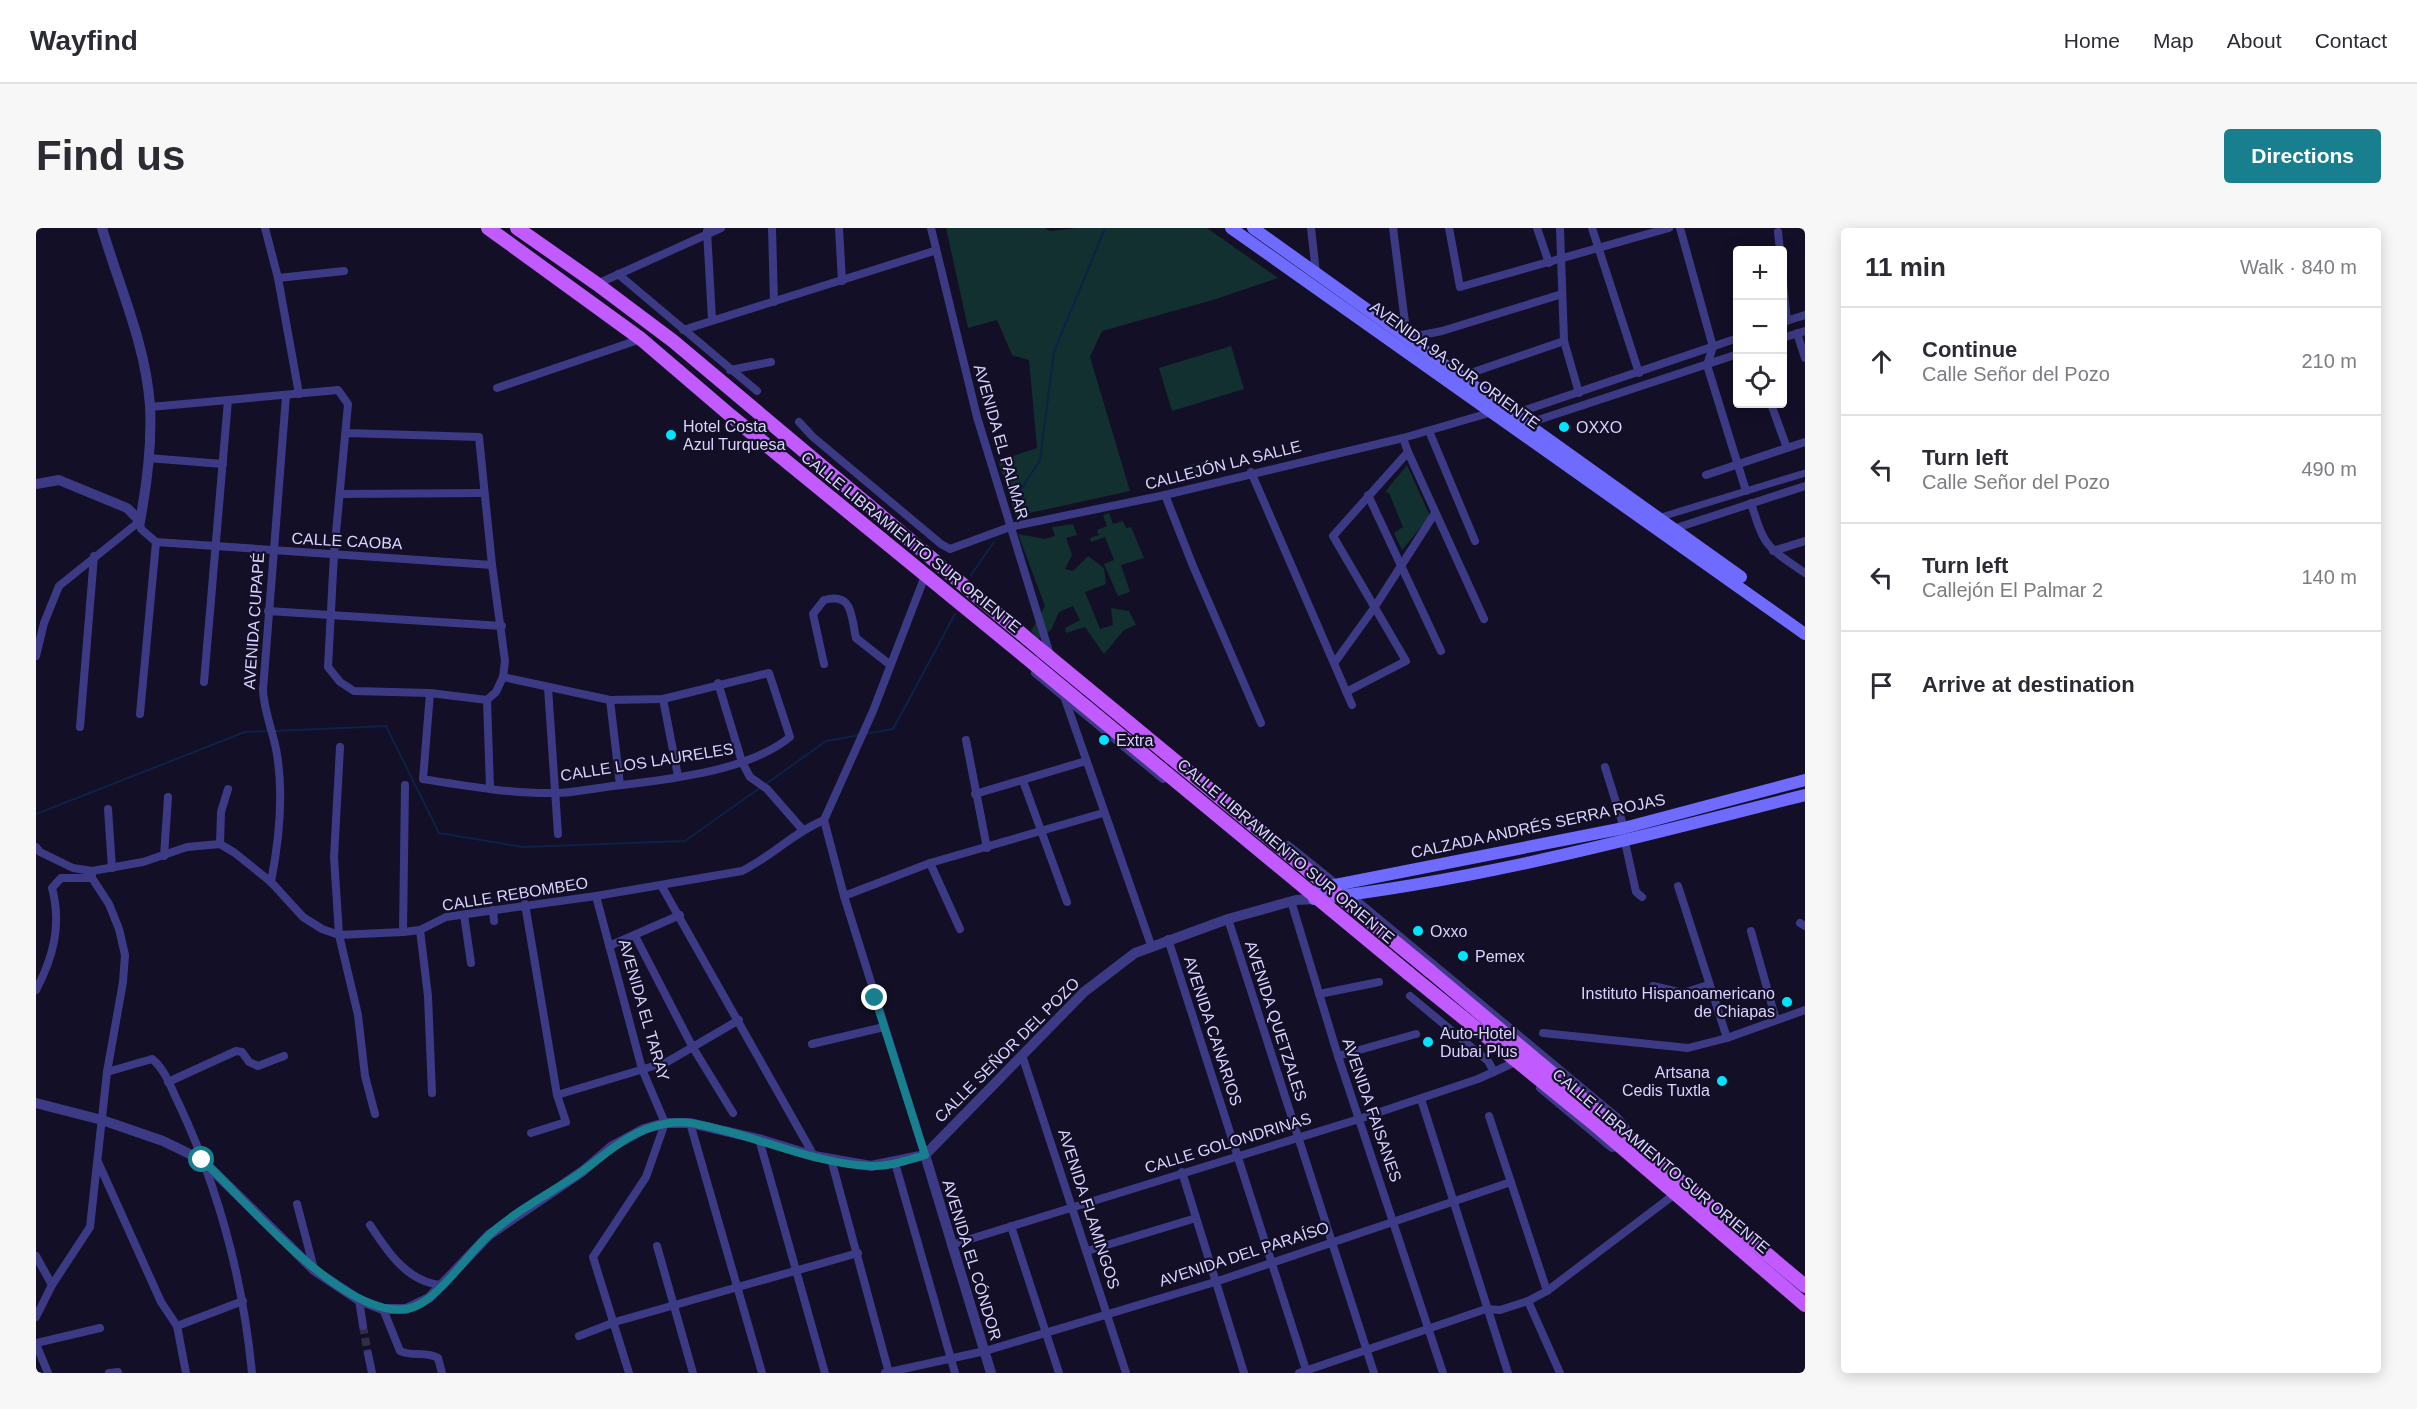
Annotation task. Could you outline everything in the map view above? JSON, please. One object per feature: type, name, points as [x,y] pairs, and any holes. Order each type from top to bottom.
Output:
[{"type":"main road","name":"CALLE LIBRAMIENTO SUR ORIENTE","points":[[488,228],[641,339],[925,576],[1597,1117]]},
{"type":"main road","name":"CALLE LIBRAMIENTO SUR ORIENTE","points":[[517,228],[673,341],[1014,628],[1047,653],[1624,1141],[1805,1286]]},
{"type":"main road","name":"AVENIDA 9A SUR ORIENTE","points":[[1231,228],[1358,310],[1502,414],[1527,424],[1640,511],[1658,518],[1669,531],[1805,634]]},
{"type":"main road","name":"AVENIDA 9A SUR ORIENTE","points":[[1253,228],[1316,273],[1358,310],[1407,338],[1462,376],[1514,428],[1805,624]]},
{"type":"main road","name":"CALZADA ANDRÉS SERRA ROJAS","points":[[1304,897],[1336,884],[1624,828],[1805,780]]},
{"type":"main road","name":"CALZADA ANDRÉS SERRA ROJAS","points":[[1304,897],[1350,895],[1589,851],[1805,795]]},
{"type":"main road","points":[[1586,836],[1589,851]]},
{"type":"main road","name":"CALLE LIBRAMIENTO SUR ORIENTE","points":[[1624,1141],[1675,1194],[1804,1300]]},
{"type":"street","points":[[102,228],[138,341],[150,407],[148,458],[140,521],[141,529],[156,542],[140,714]]},
{"type":"street","points":[[265,228],[278,278],[299,394]]},
{"type":"street","points":[[597,284],[707,231],[721,228]]},
{"type":"street","points":[[772,228],[774,302]]},
{"type":"street","points":[[839,228],[842,281]]},
{"type":"street","name":"AVENIDA EL PALMAR","points":[[931,228],[934,251],[976,417],[1047,653]]},
{"type":"street","points":[[1311,228],[1316,273]]},
{"type":"street","points":[[1393,228],[1407,338],[1442,331],[1562,294]]},
{"type":"street","points":[[1449,228],[1460,287],[1669,228]]},
{"type":"street","points":[[1537,228],[1549,263]]},
{"type":"street","points":[[1560,228],[1564,340],[1579,393]]},
{"type":"street","points":[[1592,228],[1639,373]]},
{"type":"street","points":[[1680,228],[1713,347],[1707,365],[1746,491]]},
{"type":"street","points":[[707,231],[712,320]]},
{"type":"street","points":[[1778,232],[1780,246]]},
{"type":"street","points":[[683,330],[934,251]]},
{"type":"street","points":[[278,278],[344,271]]},
{"type":"street","points":[[618,274],[757,391]]},
{"type":"street","points":[[1787,320],[1805,315]]},
{"type":"street","points":[[1801,332],[1805,358]]},
{"type":"street","points":[[497,388],[641,339]]},
{"type":"street","points":[[1462,376],[1564,340]]},
{"type":"street","name":"CALLEJÓN LA SALLE","points":[[799,422],[813,437],[941,544],[950,549],[996,534],[1009,524],[1165,495],[1251,472],[1502,414],[1579,393],[1733,340]]},
{"type":"street","points":[[1514,428],[1733,355]]},
{"type":"street","points":[[730,370],[771,362]]},
{"type":"street","points":[[150,407],[338,390],[344,395],[348,404],[347,433],[334,554],[328,667],[340,682],[354,691],[430,693],[487,700],[496,692],[503,677],[505,661],[492,565],[479,437],[347,433]]},
{"type":"street","name":"AVENIDA CUPAPÉ","points":[[271,882],[279,845],[279,810],[276,748],[264,709],[262,690],[286,396]]},
{"type":"street","points":[[204,682],[213,547],[228,400]]},
{"type":"street","points":[[1772,408],[1787,448]]},
{"type":"street","points":[[1429,431],[1475,541]]},
{"type":"street","points":[[1403,438],[1484,619]]},
{"type":"street","points":[[1706,475],[1805,442]]},
{"type":"street","points":[[1346,692],[1406,661],[1333,536],[1408,452]]},
{"type":"street","points":[[148,458],[223,464]]},
{"type":"street","points":[[1251,472],[1352,705]]},
{"type":"street","points":[[1658,518],[1805,473]]},
{"type":"street","points":[[36,484],[59,480],[127,508],[140,521]]},
{"type":"street","points":[[1669,531],[1805,486]]},
{"type":"street","points":[[341,494],[484,493]]},
{"type":"street","points":[[1165,495],[1192,566],[1261,723]]},
{"type":"street","points":[[1368,495],[1442,651]]},
{"type":"street","points":[[1751,503],[1763,541],[1773,551],[1805,573]]},
{"type":"street","points":[[1335,662],[1374,608],[1435,513]]},
{"type":"street","points":[[36,656],[54,594],[59,585],[140,521]]},
{"type":"street","points":[[1773,551],[1805,541]]},
{"type":"street","name":"CALLE CAOBA","points":[[156,542],[275,552],[492,565]]},
{"type":"street","points":[[80,727],[94,556]]},
{"type":"street","points":[[36,1103],[102,1120],[164,1141],[202,1160],[314,1270],[359,1300],[383,1309],[396,1310],[420,1304],[489,1235],[583,1171],[611,1147],[644,1129],[665,1123],[690,1123],[759,1139],[814,1156],[871,1167],[925,1155],[844,896],[824,820],[834,802],[881,689],[925,576]]},
{"type":"street","points":[[824,664],[813,614],[824,600],[839,597],[845,600],[849,608],[856,638],[889,664]]},
{"type":"street","points":[[268,611],[502,626]]},
{"type":"street","points":[[990,628],[1002,645],[1065,699],[1607,1144],[1612,1148],[1624,1141],[1626,1128],[1618,1118],[1350,895],[1047,653]]},
{"type":"street","name":"CALLE LOS LAURELES","points":[[430,693],[423,779],[490,789],[556,793],[678,776],[742,762],[777,747],[790,737],[769,673],[718,683]]},
{"type":"street","points":[[503,677],[610,700],[663,699],[718,683],[742,762],[750,777],[767,789],[802,829]]},
{"type":"street","points":[[1061,681],[1103,813],[1151,945]]},
{"type":"street","points":[[548,688],[558,834]]},
{"type":"street","points":[[663,699],[678,776]]},
{"type":"street","points":[[487,700],[490,789]]},
{"type":"street","points":[[610,700],[620,785]]},
{"type":"street","points":[[966,740],[987,848]]},
{"type":"street","points":[[340,747],[334,857],[339,935],[358,1015],[368,1093],[375,1113]]},
{"type":"street","points":[[975,794],[1086,761]]},
{"type":"street","points":[[1605,767],[1624,828]]},
{"type":"street","points":[[1023,781],[1067,902]]},
{"type":"street","points":[[403,932],[405,785]]},
{"type":"street","points":[[36,990],[53,950],[58,922],[52,888],[61,878],[92,874],[164,856],[187,847],[220,844],[221,812],[228,789]]},
{"type":"street","points":[[164,856],[168,797]]},
{"type":"street","points":[[108,809],[112,868]]},
{"type":"street","points":[[844,896],[930,863],[1103,813]]},
{"type":"street","name":"CALLE REBOMBEO","points":[[220,844],[271,882],[303,918],[322,930],[339,935],[420,930],[446,917],[525,904],[596,896],[742,871],[758,863],[802,829],[824,820]]},
{"type":"street","points":[[1625,842],[1636,892],[1642,897]]},
{"type":"street","points":[[36,1317],[52,1285],[90,1227],[106,1072],[123,982],[125,955],[119,929],[109,904],[92,874],[73,868],[38,849]]},
{"type":"street","points":[[930,863],[960,929]]},
{"type":"street","points":[[661,885],[814,1156]]},
{"type":"street","points":[[1677,886],[1727,1038]]},
{"type":"street","name":"AVENIDA EL TARAY","points":[[596,896],[642,1069],[665,1123]]},
{"type":"street","name":"CALLE SEÑOR DEL POZO","points":[[925,1155],[1022,1055],[1110,970],[1151,945],[1304,897]]},
{"type":"street","name":"AVENIDA FAISANES","points":[[1304,897],[1319,994],[1443,1373]]},
{"type":"street","points":[[525,904],[557,1095],[566,1122],[531,1133]]},
{"type":"street","points":[[493,910],[494,921]]},
{"type":"street","points":[[464,915],[471,963]]},
{"type":"street","points":[[609,946],[680,915]]},
{"type":"street","name":"AVENIDA QUETZALES","points":[[1228,919],[1374,1373]]},
{"type":"street","points":[[420,930],[428,996],[432,1093]]},
{"type":"street","points":[[1751,932],[1776,1020]]},
{"type":"street","points":[[635,936],[692,1046],[733,1113]]},
{"type":"street","name":"AVENIDA CANARIOS","points":[[1168,939],[1304,1372]]},
{"type":"street","points":[[1319,994],[1378,982]]},
{"type":"street","points":[[1653,986],[1683,993],[1708,985]]},
{"type":"street","points":[[1410,996],[1488,1060],[1494,1072]]},
{"type":"street","points":[[1543,1033],[1688,1048],[1727,1038],[1805,1010]]},
{"type":"street","points":[[557,1095],[667,1062],[739,1020]]},
{"type":"street","points":[[812,1044],[884,1027]]},
{"type":"street","points":[[1338,1056],[1416,1034]]},
{"type":"street","points":[[168,1082],[236,1052],[242,1052],[249,1062],[258,1066],[284,1056]]},
{"type":"street","name":"AVENIDA FLAMINGOS","points":[[1022,1055],[1126,1373]]},
{"type":"street","points":[[106,1072],[152,1059],[159,1064],[168,1082],[202,1160],[225,1229],[243,1301],[252,1373]]},
{"type":"street","name":"CALLE GOLONDRINAS","points":[[951,1245],[1359,1119],[1420,1099],[1510,1064]]},
{"type":"street","points":[[1420,1099],[1508,1373]]},
{"type":"street","points":[[1489,1116],[1547,1292]]},
{"type":"street","points":[[629,1373],[593,1257],[646,1177],[665,1123]]},
{"type":"street","points":[[690,1123],[762,1373]]},
{"type":"street","points":[[759,1139],[825,1373]]},
{"type":"street","name":"AVENIDA EL CÓNDOR","points":[[925,1155],[991,1373]]},
{"type":"street","points":[[97,1159],[161,1302],[177,1326],[186,1373]]},
{"type":"street","points":[[831,1159],[858,1253],[887,1373]]},
{"type":"street","points":[[896,1163],[954,1373]]},
{"type":"street","points":[[1182,1172],[1244,1373]]},
{"type":"street","name":"AVENIDA DEL PARAÍSO","points":[[887,1373],[950,1357],[985,1351],[1215,1282],[1511,1182]]},
{"type":"street","points":[[1304,1372],[1366,1348],[1486,1309],[1500,1310],[1547,1292],[1675,1194]]},
{"type":"street","points":[[297,1204],[314,1270]]},
{"type":"street","points":[[1087,1251],[1196,1218]]},
{"type":"street","points":[[370,1225],[388,1253],[399,1264],[423,1281],[441,1285]]},
{"type":"street","points":[[1011,1226],[1059,1373]]},
{"type":"street","points":[[657,1246],[693,1373]]},
{"type":"street","points":[[579,1336],[615,1322],[858,1253]]},
{"type":"street","points":[[36,1256],[52,1285]]},
{"type":"street","points":[[359,1300],[363,1326]]},
{"type":"street","points":[[177,1326],[243,1301]]},
{"type":"street","points":[[1528,1301],[1560,1373]]},
{"type":"street","points":[[383,1309],[393,1339],[400,1351],[408,1354],[431,1354],[438,1358],[442,1373]]},
{"type":"street","points":[[48,1373],[36,1343],[100,1328]]},
{"type":"street","points":[[368,1354],[372,1373]]},
{"type":"green space","points":[[946,228],[1045,228],[1050,231],[1077,228],[1207,228],[1278,278],[1213,300],[1102,331],[1090,357],[1130,491],[1016,516],[998,461],[1037,448],[1029,360],[1012,355],[997,320],[968,328]]},
{"type":"green space","points":[[1231,346],[1244,389],[1172,411],[1159,368]]},
{"type":"green space","points":[[1217,459],[1219,467],[1191,474],[1189,465]]},
{"type":"green space","points":[[1407,465],[1430,516],[1402,550],[1394,533],[1403,527],[1389,493],[1385,492]]},
{"type":"green space","points":[[1109,513],[1113,524],[1123,521],[1126,528],[1131,527],[1144,558],[1121,565],[1130,592],[1118,596],[1104,564],[1114,560],[1105,537],[1091,542],[1090,538],[1099,535],[1097,530],[1107,526],[1103,515]]},
{"type":"green space","points":[[1073,524],[1077,535],[1066,538],[1072,555],[1065,569],[1073,571],[1088,556],[1104,568],[1106,584],[1085,592],[1100,629],[1113,625],[1111,608],[1129,611],[1136,625],[1124,630],[1104,654],[1085,627],[1066,633],[1065,628],[1080,620],[1073,606],[1059,612],[1051,630],[1038,639],[1031,631],[1045,606],[1018,534],[1045,539],[1055,536],[1052,527]]},
{"type":"waterway","points":[[1015,499],[1040,460],[1054,352],[1105,228]]},
{"type":"waterway","points":[[971,575],[994,542]]},
{"type":"waterway","points":[[865,734],[893,729],[955,614]]},
{"type":"waterway","points":[[275,731],[386,726],[439,833],[523,847],[685,841],[761,787]]},
{"type":"waterway","points":[[36,814],[245,732],[270,731]]},
{"type":"waterway","points":[[766,784],[826,741],[860,735]]},
{"type":"tunnel","points":[[363,1326],[368,1354]]},
{"type":"place","name":"OXXO","points":[[1564,427]]},
{"type":"place","name":"Hotel Costa Azul Turquesa","points":[[671,435]]},
{"type":"place","name":"Extra","points":[[1104,740]]},
{"type":"place","name":"Oxxo","points":[[1418,931]]},
{"type":"place","name":"Pemex","points":[[1463,956]]},
{"type":"place","name":"Instituto Hispanoamericano de Chiapas","points":[[1787,1002]]},
{"type":"place","name":"Auto-Hotel Dubai Plus","points":[[1428,1042]]},
{"type":"place","name":"Artsana Cedis Tuxtla","points":[[1722,1081]]},
{"type":"route","points":[[202,1160],[314,1270],[359,1300],[383,1309],[406,1309],[429,1298],[489,1235],[583,1171],[611,1147],[644,1129],[665,1123],[690,1123],[759,1139],[814,1156],[871,1167],[925,1155],[875,998]]}]
